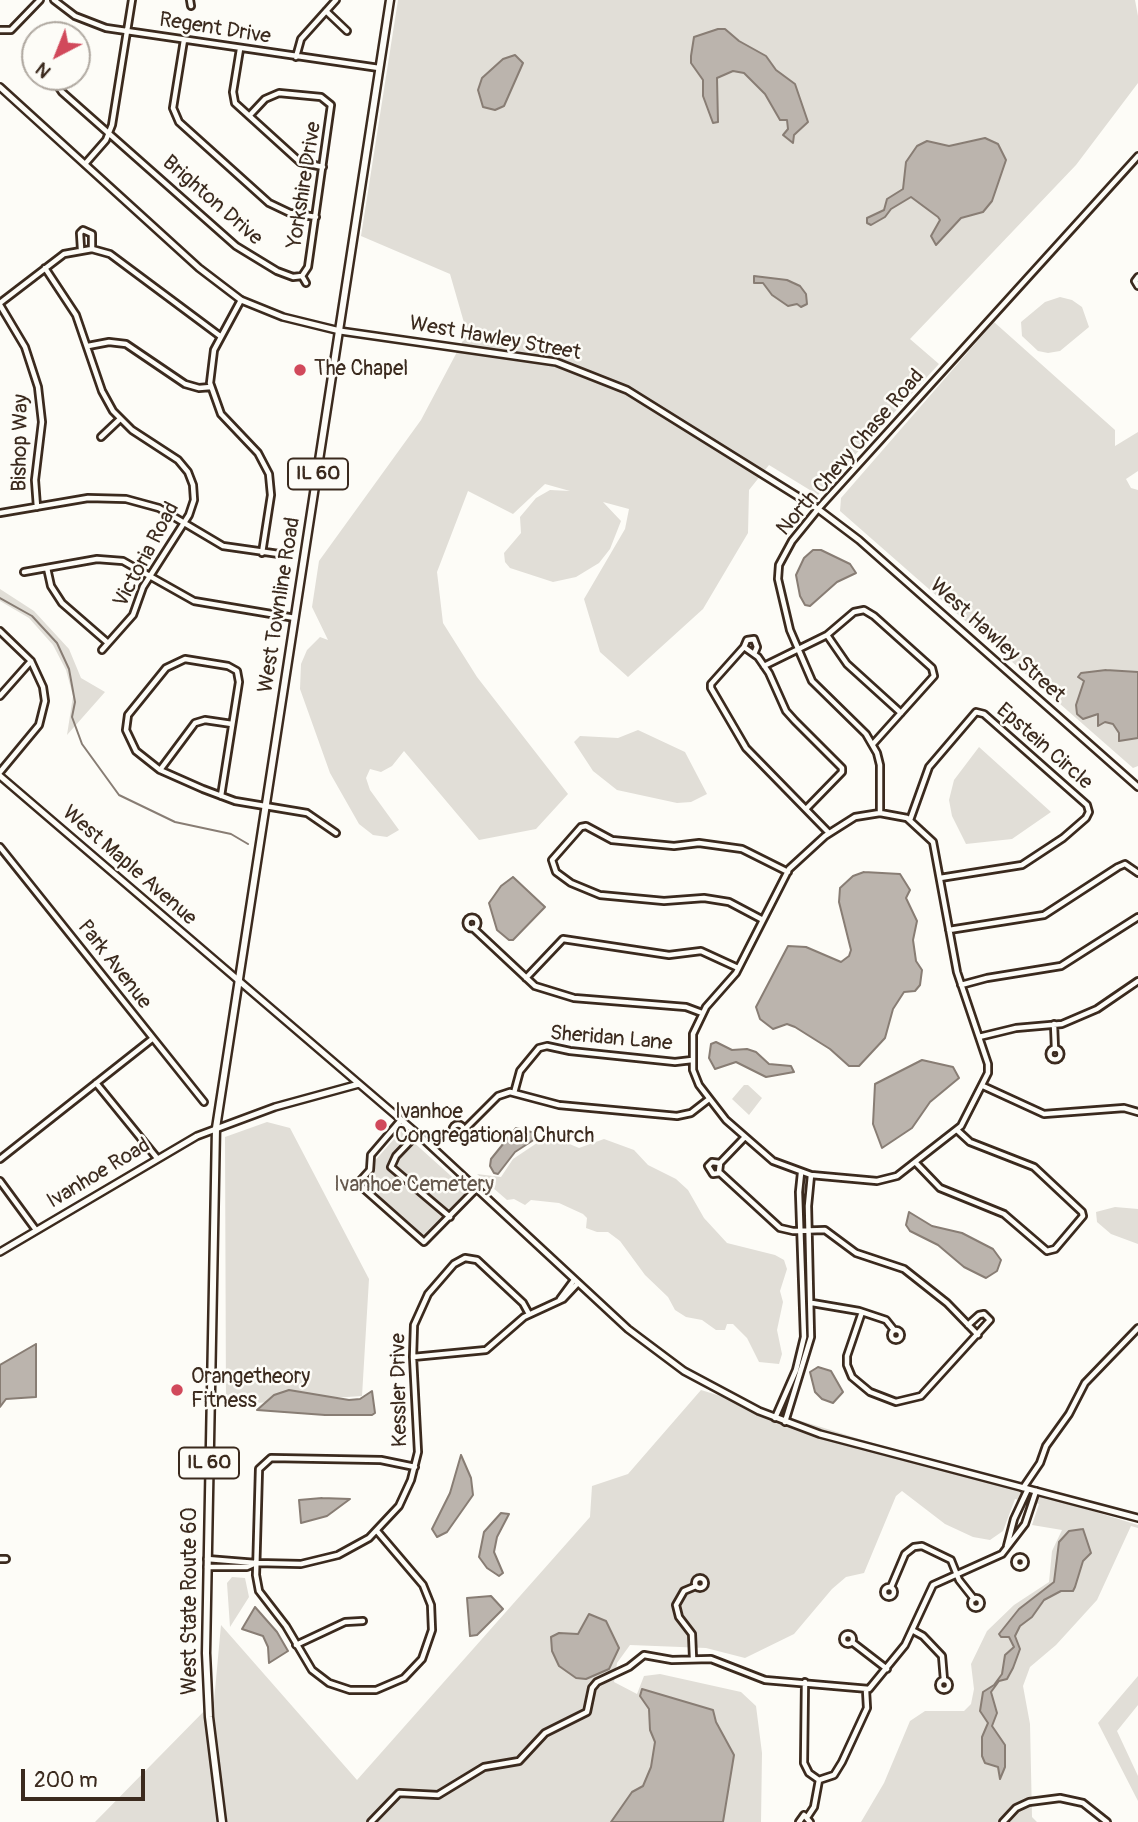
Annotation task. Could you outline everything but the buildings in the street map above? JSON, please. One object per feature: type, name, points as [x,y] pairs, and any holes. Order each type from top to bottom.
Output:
[{"type":"main road","name":"IL 60","points":[[379,68],[390,0]]},
{"type":"main road","name":"West Townline Road","points":[[238,980],[379,68]]},
{"type":"main road","name":"West Hawley Street","points":[[0,86],[199,268],[241,300],[283,317],[340,331],[524,356],[584,370],[627,390],[818,509],[875,553],[1138,787]]},
{"type":"main road","name":"West Maple Avenue","points":[[0,774],[417,1134],[628,1329],[684,1371],[724,1394],[785,1422],[838,1439],[1138,1518]]},
{"type":"main road","name":"IL 60","points":[[216,1128],[238,980]]},
{"type":"main road","name":"Ivanhoe Road","points":[[0,1252],[157,1158],[216,1128],[275,1107],[359,1084]]},
{"type":"main road","name":"West State Route 60","points":[[216,1128],[206,1563],[208,1696],[222,1822]]},
{"type":"street","points":[[0,30],[8,32],[13,29],[40,0]]},
{"type":"street","name":"Regent Drive","points":[[54,0],[82,20],[127,32],[379,68]]},
{"type":"street","points":[[85,164],[110,134],[132,0]]},
{"type":"street","points":[[296,57],[301,39],[336,0]]},
{"type":"street","points":[[326,11],[348,31]]},
{"type":"street","points":[[184,40],[173,108],[178,122],[269,203],[290,213],[316,217]]},
{"type":"street","points":[[240,49],[232,96],[300,162],[323,167]]},
{"type":"street","name":"Brighton Drive","points":[[62,91],[242,250],[277,271],[293,277],[302,276]]},
{"type":"street","name":"Yorkshire Drive","points":[[250,115],[265,99],[279,93],[326,99],[332,109],[308,267],[302,276]]},
{"type":"street","name":"North Chevy Chase Road","points":[[873,744],[812,681],[797,650],[778,579],[779,565],[792,541],[818,509],[1138,156]]},
{"type":"street","points":[[81,249],[80,233],[83,230],[92,233],[92,249]]},
{"type":"street","points":[[0,304],[64,254],[92,249],[110,254],[220,337]]},
{"type":"street","name":"Victoria Road","points":[[45,268],[70,305],[88,346],[102,391],[120,419],[178,460],[188,472],[194,500],[184,522],[150,575],[134,615],[102,650]]},
{"type":"street","points":[[302,276],[306,283]]},
{"type":"street","points":[[1138,277],[1135,281],[1138,286]]},
{"type":"street","points":[[241,300],[211,358],[211,387],[221,414],[258,453],[269,474],[271,495],[261,553]]},
{"type":"street","name":"Bishop Way","points":[[0,304],[25,347],[38,387],[42,422],[35,480],[37,507]]},
{"type":"street","points":[[88,346],[109,342],[126,344],[185,384],[194,388],[211,387]]},
{"type":"street","points":[[101,437],[120,419]]},
{"type":"street","points":[[0,513],[114,497],[148,504],[223,546],[286,555]]},
{"type":"street","points":[[24,572],[107,559],[130,564],[194,600],[295,618]]},
{"type":"street","points":[[47,568],[51,586],[62,603],[108,643]]},
{"type":"street","points":[[764,666],[827,635],[854,612],[864,610],[932,668],[934,676],[873,744],[880,765],[880,813]]},
{"type":"street","points":[[0,631],[31,661],[43,687],[44,713],[35,732],[0,774]]},
{"type":"street","points":[[827,635],[847,664],[901,713]]},
{"type":"street","points":[[754,653],[757,646],[754,639],[747,640],[744,647],[711,684],[711,688],[746,748],[829,833]]},
{"type":"street","points":[[744,647],[754,653],[764,666],[786,711],[842,768],[842,772],[806,809]]},
{"type":"street","points":[[220,796],[239,682],[237,671],[228,666],[184,659],[174,663],[128,715],[126,730],[136,751],[160,770],[220,796],[307,813],[336,833]]},
{"type":"street","points":[[0,696],[31,661]]},
{"type":"street","name":"Epstein Circle","points":[[910,820],[929,766],[976,712],[984,713],[1087,806],[1089,812],[1080,823],[1021,864],[940,878]]},
{"type":"street","points":[[160,770],[195,723],[205,720],[232,724]]},
{"type":"street","points":[[880,813],[910,820],[933,842],[961,985],[989,1064],[984,1086],[957,1130],[897,1176],[877,1181],[802,1173],[773,1161],[744,1138],[709,1100],[699,1085],[692,1060],[693,1034],[702,1013],[738,968],[788,872],[829,833],[855,817],[880,813]]},
{"type":"street","points":[[763,920],[729,902],[704,898],[664,901],[600,895],[571,883],[556,872],[552,860],[580,827],[586,826],[612,840],[674,846],[699,843],[742,849],[788,872]]},
{"type":"street","name":"Park Avenue","points":[[0,847],[204,1102]]},
{"type":"street","points":[[949,930],[1044,915],[1118,867],[1125,864],[1138,873]]},
{"type":"street","points":[[961,985],[1061,966],[1138,917]]},
{"type":"street","points":[[473,928],[535,986],[574,998],[686,1007],[702,1013]]},
{"type":"street","points":[[526,978],[564,939],[586,945],[668,954],[702,951],[738,968]]},
{"type":"street","points":[[979,1037],[1016,1028],[1054,1024],[1097,1009],[1138,981]]},
{"type":"street","points":[[1054,1024],[1055,1049]]},
{"type":"street","points":[[0,1159],[152,1039]]},
{"type":"street","name":"Sheridan Lane","points":[[514,1093],[520,1071],[539,1048],[547,1046],[576,1052],[675,1062],[692,1060]]},
{"type":"street","points":[[96,1083],[157,1158]]},
{"type":"street","points":[[984,1086],[1044,1114],[1124,1108],[1138,1112]]},
{"type":"street","points":[[463,1131],[498,1096],[514,1093],[559,1105],[677,1116],[691,1113],[709,1100]]},
{"type":"street","points":[[401,1120],[370,1155],[370,1170],[360,1181],[361,1186],[424,1242],[477,1188]]},
{"type":"street","points":[[915,1162],[940,1188],[1004,1214],[1047,1251],[1055,1249],[1083,1216],[1082,1212],[1034,1167],[971,1143],[957,1130]]},
{"type":"street","points":[[417,1134],[396,1156],[391,1167],[450,1217]]},
{"type":"street","points":[[744,1138],[720,1163],[720,1173],[780,1228],[825,1230],[856,1253],[916,1275],[978,1335]]},
{"type":"street","points":[[720,1163],[712,1162],[708,1166],[713,1174],[720,1173]]},
{"type":"street","points":[[775,1418],[803,1350],[805,1304],[801,1230],[802,1173]]},
{"type":"street","points":[[785,1422],[811,1337],[813,1303],[808,1229],[811,1175]]},
{"type":"street","points":[[0,1181],[36,1230]]},
{"type":"street","name":"Kessler Drive","points":[[206,1563],[247,1567],[256,1563],[295,1564],[322,1561],[349,1551],[377,1531],[401,1502],[415,1467],[418,1442],[414,1329],[422,1304],[433,1286],[460,1259],[477,1260],[523,1303],[529,1314]]},
{"type":"street","points":[[413,1357],[483,1351],[529,1314],[560,1298],[576,1282]]},
{"type":"street","points":[[805,1304],[813,1303],[862,1312],[886,1320],[894,1330]]},
{"type":"street","points":[[862,1312],[847,1356],[847,1365],[852,1377],[870,1392],[896,1402],[921,1396],[989,1323],[988,1317],[979,1315],[968,1325]]},
{"type":"street","points":[[1006,1550],[1025,1489],[1046,1446],[1069,1414],[1084,1383],[1138,1328]]},
{"type":"street","points":[[377,1531],[419,1578],[430,1599],[432,1630],[420,1663],[407,1676],[390,1686],[376,1690],[351,1690],[321,1678],[306,1663],[286,1626],[260,1593],[256,1563],[258,1476],[266,1460],[382,1460],[415,1467]]},
{"type":"street","points":[[371,1822],[399,1793],[439,1796],[484,1767],[519,1760],[545,1733],[587,1712],[592,1688],[597,1682],[629,1667],[644,1655],[672,1660],[692,1657],[727,1663],[765,1680],[866,1690],[875,1685],[912,1630],[933,1585],[989,1563],[1006,1550],[1025,1524],[1036,1491]]},
{"type":"street","points":[[891,1587],[905,1554],[914,1547],[924,1547],[946,1556],[974,1599]]},
{"type":"street","points":[[1006,1550],[1016,1559]]},
{"type":"street","points":[[692,1657],[692,1634],[679,1617],[676,1605],[684,1591],[696,1586]]},
{"type":"street","points":[[296,1645],[345,1622],[363,1621]]},
{"type":"street","points":[[912,1630],[923,1636],[942,1656],[944,1680]]},
{"type":"street","points":[[852,1642],[887,1669]]},
{"type":"street","points":[[805,1682],[804,1763],[809,1773],[819,1780]]},
{"type":"street","points":[[819,1780],[834,1775],[842,1762],[867,1708],[866,1690]]},
{"type":"street","points":[[808,1816],[814,1807],[819,1780]]},
{"type":"street","points":[[1003,1822],[1016,1808],[1029,1802],[1060,1798],[1082,1802],[1107,1822]]},
{"type":"street","points":[[799,1822],[801,1816],[808,1816]]},
{"type":"street","points":[[808,1816],[810,1822]]},
{"type":"green space","points":[[398,0],[1135,0],[1138,16],[1138,83],[1076,165],[910,339],[939,364],[818,495],[769,465],[749,490],[748,533],[703,609],[628,677],[600,652],[584,599],[625,529],[629,509],[603,502],[621,521],[610,549],[599,563],[576,577],[553,582],[510,568],[505,562],[504,553],[521,533],[520,517],[536,498],[550,490],[570,491],[545,484],[513,514],[468,491],[437,572],[443,623],[477,677],[568,794],[536,829],[479,840],[404,751],[392,766],[381,772],[370,769],[366,778],[370,790],[399,830],[387,837],[373,835],[359,824],[330,773],[300,689],[301,664],[307,650],[320,637],[328,640],[312,607],[319,561],[421,420],[467,333],[450,274],[361,236]]},
{"type":"green space","points":[[1060,297],[1072,300],[1082,307],[1089,327],[1060,351],[1038,351],[1022,336],[1021,322],[1045,302]]},
{"type":"green space","points":[[994,322],[1115,430],[1115,446],[1138,432],[1138,471],[1126,479],[1131,488],[1138,490],[1138,766],[1133,768],[840,511],[841,498]]},
{"type":"green space","points":[[0,589],[34,611],[69,649],[81,678],[105,692],[67,735],[73,696],[66,670],[53,645],[29,618],[0,601]]},
{"type":"green space","points":[[638,730],[685,752],[707,794],[691,802],[677,803],[617,790],[593,771],[574,742],[580,736],[618,738]]},
{"type":"green space","points":[[979,747],[1051,812],[1012,839],[966,844],[952,816],[949,800],[954,780]]},
{"type":"green space","points":[[744,1085],[748,1085],[762,1098],[749,1115],[732,1099]]},
{"type":"green space","points":[[267,1122],[290,1128],[369,1279],[362,1396],[226,1405],[225,1137]]},
{"type":"green space","name":"Ivanhoe Cemetery","points":[[401,1131],[470,1193],[425,1240],[358,1180]]},
{"type":"green space","points":[[543,1139],[560,1140],[579,1148],[604,1139],[634,1150],[648,1165],[676,1179],[688,1190],[704,1218],[727,1243],[775,1255],[784,1260],[787,1269],[780,1291],[783,1302],[777,1330],[782,1354],[779,1364],[759,1362],[747,1338],[733,1324],[727,1324],[725,1330],[716,1330],[702,1320],[686,1317],[675,1310],[668,1297],[645,1275],[620,1241],[608,1232],[586,1228],[587,1218],[583,1214],[559,1203],[531,1200],[525,1205],[514,1199],[507,1200],[477,1174],[501,1177],[513,1159]]},
{"type":"green space","points":[[1115,1207],[1138,1209],[1138,1244],[1111,1234],[1097,1222],[1096,1212]]},
{"type":"green space","points":[[701,1390],[1138,1525],[1138,1528],[1131,1526],[1097,1600],[1056,1645],[1030,1667],[1023,1686],[1030,1724],[1032,1817],[1037,1822],[861,1822],[884,1783],[910,1721],[925,1711],[964,1711],[971,1704],[974,1689],[971,1664],[987,1631],[1014,1605],[1049,1582],[1052,1551],[1062,1530],[1032,1525],[1039,1504],[1015,1499],[1003,1531],[990,1540],[973,1537],[945,1524],[902,1491],[896,1496],[864,1573],[846,1577],[832,1589],[794,1634],[745,1658],[706,1648],[630,1645],[617,1663],[614,1682],[637,1694],[644,1676],[660,1674],[741,1692],[756,1706],[762,1753],[761,1822],[95,1822],[214,1701],[221,1625],[357,1780],[590,1517],[592,1486],[628,1474]]},
{"type":"green space","points":[[232,1577],[245,1578],[249,1597],[230,1627],[227,1583]]},
{"type":"green space","points":[[1138,1676],[1138,1705],[1117,1731],[1138,1776],[1138,1801],[1098,1723]]},
{"type":"shaded area","points":[[725,29],[739,41],[766,56],[776,70],[795,84],[808,122],[794,135],[793,143],[783,135],[788,129],[787,120],[780,120],[765,94],[744,73],[733,71],[717,78],[718,122],[713,123],[703,96],[703,80],[691,63],[691,56],[694,37]]},
{"type":"shaded area","points":[[515,55],[523,63],[504,106],[495,110],[483,107],[478,90],[482,78],[503,59]]},
{"type":"shaded area","points":[[985,138],[998,144],[1006,160],[992,201],[983,212],[961,218],[936,245],[931,236],[940,220],[911,197],[891,209],[885,217],[871,225],[867,223],[867,218],[884,210],[887,199],[903,189],[906,162],[917,146],[927,141],[949,146]]},
{"type":"shaded area","points":[[754,276],[787,280],[800,286],[806,294],[807,304],[801,307],[797,304],[788,306],[772,295],[763,283],[754,283]]},
{"type":"shaded area","points":[[813,550],[821,550],[850,564],[856,573],[837,582],[810,606],[805,605],[800,596],[796,575],[804,558]]},
{"type":"shaded area","points":[[1106,670],[1138,672],[1138,738],[1119,741],[1119,733],[1113,724],[1105,722],[1098,726],[1098,714],[1083,719],[1077,714],[1076,705],[1084,681],[1078,677],[1081,673]]},
{"type":"shaded area","points":[[864,872],[900,874],[910,890],[906,898],[917,921],[913,940],[916,961],[922,970],[920,985],[915,991],[904,992],[893,1009],[885,1038],[859,1066],[849,1066],[830,1049],[795,1027],[787,1024],[773,1029],[760,1019],[756,1007],[788,946],[806,947],[841,962],[849,956],[851,950],[839,902],[840,888],[853,876]]},
{"type":"shaded area","points":[[513,877],[545,907],[513,940],[509,940],[497,930],[489,903],[501,886]]},
{"type":"shaded area","points":[[716,1042],[732,1050],[747,1049],[756,1052],[769,1064],[791,1066],[794,1072],[766,1077],[736,1062],[715,1069],[709,1058],[711,1044]]},
{"type":"shaded area","points":[[922,1060],[953,1067],[959,1078],[930,1102],[912,1128],[882,1148],[873,1124],[875,1084]]},
{"type":"shaded area","points":[[516,1128],[535,1133],[535,1139],[515,1152],[498,1174],[494,1173],[490,1166],[491,1159]]},
{"type":"shaded area","points":[[909,1212],[932,1226],[962,1233],[993,1249],[1001,1260],[997,1271],[986,1278],[964,1267],[938,1245],[910,1231],[906,1225]]},
{"type":"shaded area","points":[[36,1344],[36,1397],[6,1399],[0,1407],[0,1365]]},
{"type":"shaded area","points":[[818,1367],[831,1371],[843,1392],[833,1403],[822,1399],[815,1392],[810,1372]]},
{"type":"shaded area","points":[[289,1390],[349,1400],[360,1399],[372,1391],[375,1413],[325,1415],[257,1410],[274,1395]]},
{"type":"shaded area","points":[[461,1455],[471,1478],[473,1495],[447,1532],[437,1537],[432,1529],[450,1493]]},
{"type":"shaded area","points":[[350,1499],[327,1516],[301,1523],[299,1500]]},
{"type":"shaded area","points":[[501,1513],[509,1514],[497,1537],[494,1552],[503,1573],[499,1576],[487,1568],[479,1557],[484,1532]]},
{"type":"shaded area","points":[[1083,1529],[1091,1553],[1083,1561],[1073,1591],[1061,1591],[1044,1600],[1032,1617],[1020,1626],[1015,1636],[1020,1649],[1013,1668],[1007,1679],[999,1681],[991,1692],[997,1713],[992,1726],[1005,1745],[1005,1767],[1000,1779],[998,1767],[985,1763],[982,1756],[982,1737],[988,1723],[980,1711],[983,1692],[994,1685],[1002,1674],[1005,1655],[1014,1647],[1009,1637],[1001,1637],[999,1634],[1019,1609],[1054,1582],[1059,1542],[1069,1531]]},
{"type":"shaded area","points":[[491,1596],[503,1609],[477,1635],[470,1636],[467,1598]]},
{"type":"shaded area","points":[[255,1607],[277,1632],[288,1651],[269,1663],[268,1647],[263,1636],[242,1629]]},
{"type":"shaded area","points":[[589,1614],[606,1621],[619,1648],[609,1669],[586,1679],[576,1678],[559,1666],[552,1651],[551,1637],[559,1633],[578,1634]]},
{"type":"shaded area","points":[[642,1689],[713,1710],[716,1722],[734,1755],[723,1822],[611,1822],[632,1792],[643,1786],[651,1767],[655,1742],[650,1730],[649,1709],[640,1696]]},
{"type":"waterway","points":[[0,598],[32,616],[57,643],[69,669],[75,702],[72,717],[82,744],[119,795],[175,822],[231,834],[248,844]]},
{"type":"place","name":"The Chapel","points":[[300,370]]},
{"type":"place","name":"Ivanhoe Congregational Church","points":[[381,1125]]},
{"type":"place","name":"Orangetheory Fitness","points":[[177,1390]]}]
